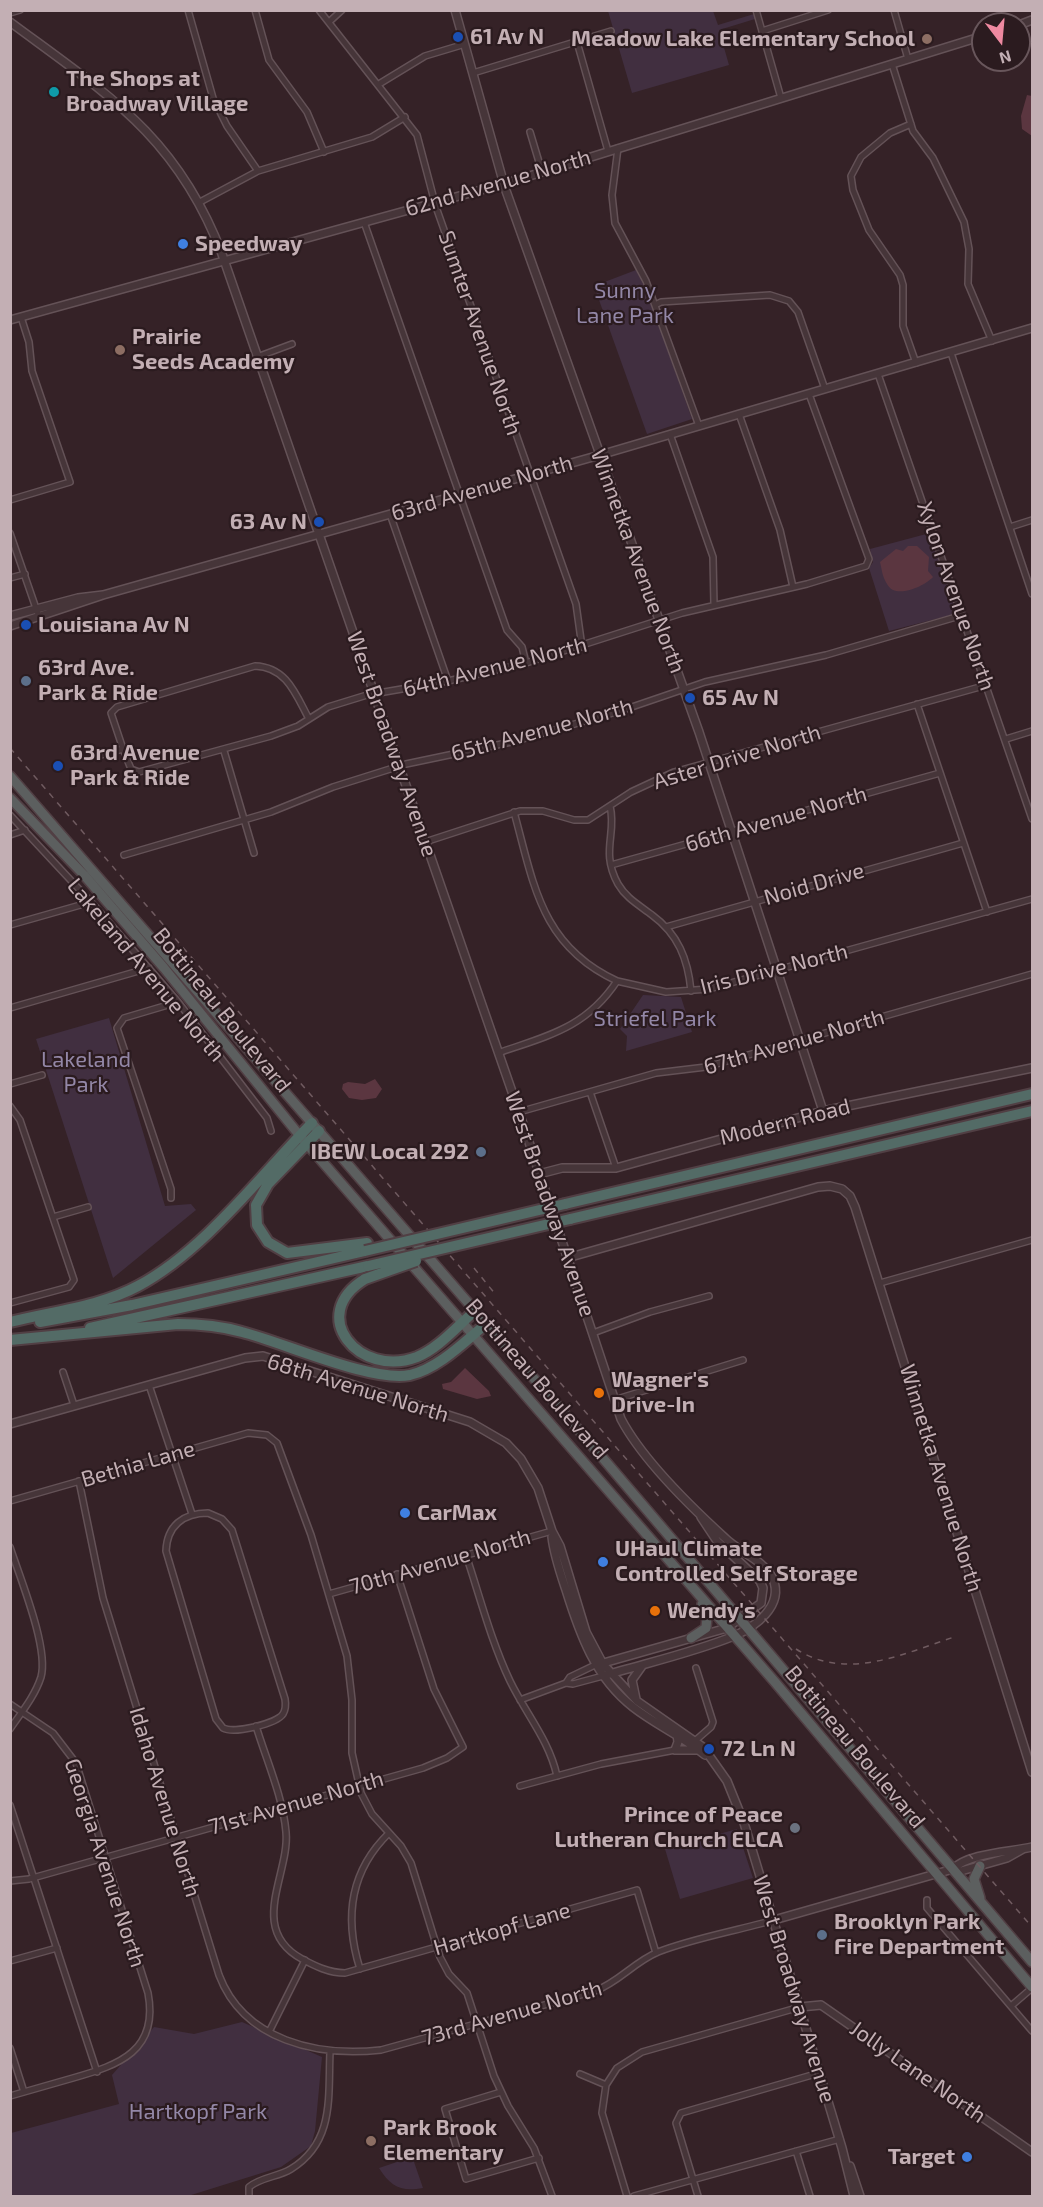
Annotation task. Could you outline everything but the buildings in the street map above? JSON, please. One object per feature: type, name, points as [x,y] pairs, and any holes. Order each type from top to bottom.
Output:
[{"type":"highway","name":"Bottineau Boulevard","points":[[10,776],[475,1311],[1032,1962]]},
{"type":"highway","name":"Bottineau Boulevard","points":[[10,798],[84,875],[164,968],[303,1139],[735,1636],[1032,1988]]},
{"type":"highway","points":[[10,1324],[125,1306],[366,1247],[565,1204],[1032,1094]]},
{"type":"highway","points":[[16,1339],[102,1326],[1032,1110]]},
{"type":"highway","points":[[10,1324],[113,1297],[138,1286],[180,1257],[285,1153],[316,1127]]},
{"type":"highway","points":[[303,1139],[268,1184],[255,1205],[255,1218],[264,1238],[273,1247],[287,1253],[366,1247]]},
{"type":"highway","points":[[475,1311],[434,1347],[418,1356],[394,1362],[365,1356],[346,1340],[340,1320],[344,1298],[350,1290],[365,1279],[523,1230]]},
{"type":"highway","points":[[16,1339],[106,1333],[168,1325],[201,1325],[244,1332],[372,1373],[400,1376],[418,1372],[435,1364],[486,1324]]},
{"type":"highway","points":[[692,1638],[706,1628],[708,1622],[698,1594]]},
{"type":"highway","points":[[980,1866],[974,1875],[974,1883],[984,1905]]},
{"type":"street","points":[[10,13],[20,10]]},
{"type":"street","points":[[188,10],[213,98],[227,126],[258,171]]},
{"type":"street","points":[[255,10],[269,60],[308,112],[324,152]]},
{"type":"street","name":"Sumter Avenue North","points":[[319,10],[405,117],[420,143],[436,202],[576,604],[582,647]]},
{"type":"street","points":[[329,22],[342,10]]},
{"type":"street","name":"Winnetka Avenue North","points":[[455,10],[504,183],[684,689],[823,1111]]},
{"type":"street","points":[[756,10],[781,98]]},
{"type":"street","points":[[894,10],[908,59]]},
{"type":"street","points":[[762,31],[826,11]]},
{"type":"street","name":"West Broadway Avenue","points":[[10,22],[128,112],[171,158],[200,202],[224,260],[519,1112],[621,1419],[635,1441],[701,1517],[717,1541],[756,1575],[763,1588],[761,1603],[727,1628],[599,1665],[633,1707],[676,1734],[694,1742],[699,1750],[713,1761]]},
{"type":"street","points":[[473,73],[611,31]]},
{"type":"street","name":"62nd Avenue North","points":[[10,320],[542,172],[971,40]]},
{"type":"street","points":[[577,42],[608,151]]},
{"type":"street","points":[[379,84],[425,56],[465,44]]},
{"type":"street","points":[[892,64],[917,138],[933,158],[964,222],[969,249],[968,284],[992,341]]},
{"type":"street","points":[[200,202],[258,171],[372,137],[405,117]]},
{"type":"street","points":[[911,124],[890,133],[861,157],[851,176],[853,190],[869,230],[900,275],[903,285],[903,326],[916,363]]},
{"type":"street","points":[[530,132],[542,172]]},
{"type":"street","points":[[618,148],[612,195],[613,214],[618,231],[646,281],[699,426]]},
{"type":"street","points":[[364,222],[507,630],[522,647],[526,663]]},
{"type":"street","points":[[655,305],[661,302],[770,295],[784,298],[798,312],[825,389]]},
{"type":"street","points":[[10,500],[70,482],[32,371],[29,342],[21,317]]},
{"type":"street","name":"63rd Avenue North","points":[[10,616],[38,613],[319,535],[670,435],[1032,328]]},
{"type":"street","points":[[257,357],[292,344]]},
{"type":"street","points":[[951,353],[1032,594]]},
{"type":"street","name":"Xylon Avenue North","points":[[878,374],[1032,819]]},
{"type":"street","name":"64th Avenue North","points":[[309,719],[286,678],[273,669],[255,666],[117,707],[111,713],[131,769],[139,772],[224,751],[285,732],[309,719],[328,707],[374,694],[448,681],[526,663],[582,647],[659,620],[793,587],[869,563],[809,394]]},
{"type":"street","points":[[739,414],[780,530],[793,587]]},
{"type":"street","points":[[670,435],[713,557],[714,605]]},
{"type":"street","points":[[390,514],[448,681]]},
{"type":"street","points":[[1010,527],[1032,520]]},
{"type":"street","points":[[10,533],[38,613]]},
{"type":"street","points":[[10,578],[25,574]]},
{"type":"street","name":"63rd Avenue North","points":[[10,626],[38,613]]},
{"type":"street","name":"65th Avenue North","points":[[124,855],[283,808],[333,787],[399,767],[560,729],[684,689],[826,655],[963,615]]},
{"type":"street","name":"Aster Drive North","points":[[425,842],[514,812],[543,811],[580,821],[596,817],[647,783],[709,762],[987,685]]},
{"type":"street","points":[[916,704],[987,912]]},
{"type":"street","points":[[1006,739],[1032,732]]},
{"type":"street","points":[[101,755],[123,749]]},
{"type":"street","points":[[224,751],[254,853]]},
{"type":"street","name":"66th Avenue North","points":[[611,865],[940,774]]},
{"type":"street","points":[[610,807],[612,815],[608,851],[616,881],[628,897],[666,927],[686,960],[691,991]]},
{"type":"street","name":"Iris Drive North","points":[[514,812],[535,891],[547,920],[577,957],[617,981],[649,990],[691,991],[726,985],[1032,899]]},
{"type":"street","name":"Lakeland Avenue North","points":[[10,815],[91,902],[178,1002],[267,1118],[271,1131]]},
{"type":"street","points":[[10,835],[25,830]]},
{"type":"street","name":"Noid Drive","points":[[666,927],[963,843]]},
{"type":"street","points":[[10,925],[91,902]]},
{"type":"street","points":[[10,1008],[149,968]]},
{"type":"street","name":"67th Avenue North","points":[[519,1112],[668,1070],[706,1067],[1032,974]]},
{"type":"street","points":[[498,1053],[570,1027],[592,1011],[617,981]]},
{"type":"street","points":[[171,1198],[171,1189],[117,1028],[124,1018],[178,1002]]},
{"type":"street","name":"Modern Road","points":[[539,1174],[562,1168],[616,1168],[823,1111],[1032,1068]]},
{"type":"street","points":[[10,1084],[42,1075]]},
{"type":"street","points":[[590,1092],[616,1168]]},
{"type":"street","points":[[10,1106],[20,1119],[74,1281],[69,1287],[10,1303]]},
{"type":"street","name":"Winnetka Avenue North","points":[[567,1258],[818,1187],[830,1186],[842,1189],[853,1202],[880,1283],[1032,1772]]},
{"type":"street","points":[[53,1217],[88,1207]]},
{"type":"street","points":[[880,1283],[1032,1240]]},
{"type":"street","points":[[593,1333],[650,1312],[709,1296]]},
{"type":"street","name":"68th Avenue North","points":[[10,1424],[245,1358],[263,1356],[470,1422],[506,1443],[521,1459],[538,1488],[552,1531]]},
{"type":"street","points":[[614,1400],[743,1360]]},
{"type":"street","points":[[63,1372],[74,1405]]},
{"type":"street","points":[[149,1385],[192,1514]]},
{"type":"street","name":"Bethia Lane","points":[[10,1501],[249,1433],[267,1435],[281,1449],[329,1594]]},
{"type":"street","name":"Idaho Avenue North","points":[[79,1481],[103,1598],[224,1989],[240,2012],[269,2032],[300,2045],[339,2052]]},
{"type":"street","points":[[192,1514],[215,1515],[232,1530],[285,1700],[285,1710],[279,1718],[233,1731],[219,1724],[167,1559],[166,1544],[171,1529],[180,1520],[192,1514]]},
{"type":"street","name":"West Broadway Avenue","points":[[606,1675],[735,1636],[763,1617],[772,1606],[775,1599],[772,1579],[759,1564],[701,1517]]},
{"type":"street","points":[[552,1531],[554,1551],[577,1627],[599,1665],[570,1677],[566,1683]]},
{"type":"street","name":"70th Avenue North","points":[[329,1594],[552,1531]]},
{"type":"street","points":[[10,1547],[42,1656],[38,1685],[10,1729]]},
{"type":"street","points":[[466,1555],[503,1664],[520,1700],[549,1747],[557,1776]]},
{"type":"street","name":"71st Avenue North","points":[[10,1881],[35,1877],[359,1786],[447,1758],[463,1747],[434,1689],[397,1574]]},
{"type":"street","points":[[329,1594],[351,1678],[352,1753],[359,1786],[372,1815],[389,1833],[411,1863],[444,1966],[466,1994],[501,2092],[539,2158],[552,2196]]},
{"type":"street","points":[[637,1701],[632,1690],[632,1680],[645,1664]]},
{"type":"street","points":[[694,1742],[711,1727],[713,1722],[696,1668]]},
{"type":"street","points":[[520,1700],[566,1683],[573,1684],[606,1675]]},
{"type":"street","name":"West Broadway Avenue","points":[[606,1675],[637,1701],[694,1742],[713,1761],[736,1801],[840,2139],[854,2196]]},
{"type":"street","name":"Georgia Avenue North","points":[[10,1704],[53,1733],[69,1752],[81,1775],[148,1993],[150,2014],[140,2044],[125,2060],[97,2072]]},
{"type":"street","name":"Hartkopf Lane","points":[[256,1726],[281,1808],[287,1839],[276,1886],[276,1927],[284,1945],[305,1960],[337,1973],[360,1969],[637,1890],[656,1953]]},
{"type":"street","points":[[675,1750],[678,1742],[676,1734]]},
{"type":"street","points":[[520,1786],[601,1764],[675,1750],[699,1750]]},
{"type":"street","points":[[10,1805],[97,2072],[10,2096]]},
{"type":"street","points":[[360,1969],[350,1921],[354,1890],[365,1862],[389,1833]]},
{"type":"street","name":"73rd Avenue North","points":[[339,2052],[381,2050],[605,1987],[656,1953],[953,1869],[958,1864],[974,1859],[1032,1847]]},
{"type":"street","name":"73rd Avenue North","points":[[953,1869],[961,1871],[980,1866],[1007,1858],[1023,1849]]},
{"type":"street","points":[[927,1900],[927,1908],[1032,2031]]},
{"type":"street","points":[[10,1961],[57,1948]]},
{"type":"street","points":[[269,2032],[305,1960]]},
{"type":"street","points":[[1011,2006],[1032,1988]]},
{"type":"street","name":"Jolly Lane North","points":[[800,2007],[821,2005],[1032,2152]]},
{"type":"street","points":[[627,2196],[602,2113],[606,2085],[617,2068],[633,2056],[800,2007]]},
{"type":"street","points":[[10,2048],[24,2092]]},
{"type":"street","points":[[249,2196],[249,2187],[256,2181],[285,2172],[316,2150],[326,2120],[330,2052]]},
{"type":"street","points":[[580,2074],[606,2085]]},
{"type":"street","points":[[698,2196],[676,2123],[681,2113],[812,2075]]},
{"type":"street","points":[[501,2092],[445,2109],[466,2179],[539,2158]]},
{"type":"street","points":[[634,2196],[840,2139]]},
{"type":"street","points":[[796,2151],[810,2196]]},
{"type":"street","name":"West Broadway Avenue","points":[[844,2153],[860,2196]]},
{"type":"green space","points":[[608,11],[713,11],[718,25],[754,14],[755,19],[719,30],[729,65],[632,93]]},
{"type":"green space","name":"Sunny Lane Park","points":[[636,270],[647,292],[692,419],[647,434],[594,286]]},
{"type":"green space","points":[[930,533],[959,613],[889,631],[869,568],[873,562],[870,549]]},
{"type":"green space","name":"Striefel Park","points":[[643,995],[681,997],[692,1032],[626,1051],[627,1036],[620,1029]]},
{"type":"green space","name":"Lakeland Park","points":[[109,1018],[165,1206],[191,1204],[196,1210],[113,1278],[36,1039]]},
{"type":"green space","points":[[737,1829],[753,1878],[680,1899],[665,1849]]},
{"type":"green space","name":"Hartkopf Park","points":[[242,2022],[322,2057],[315,2131],[311,2146],[281,2167],[188,2196],[11,2196],[11,2133],[119,2104],[112,2075],[154,2027],[194,2034]]},
{"type":"green space","points":[[409,2158],[413,2159],[423,2188],[397,2187],[379,2168]]},
{"type":"shaded area","points":[[1027,95],[1032,96],[1032,136],[1022,129],[1021,116]]},
{"type":"shaded area","points":[[908,546],[917,546],[929,557],[928,571],[933,577],[910,590],[896,591],[887,584],[880,562],[896,549],[903,551]]},
{"type":"shaded area","points":[[375,1079],[382,1089],[376,1098],[362,1100],[349,1098],[342,1089],[343,1084],[348,1082],[365,1084]]},
{"type":"shaded area","points":[[465,1368],[489,1391],[491,1396],[477,1399],[443,1389],[442,1384],[451,1382]]},
{"type":"railway","points":[[10,748],[1032,1927]]},
{"type":"railway","points":[[474,1268],[496,1295]]},
{"type":"railway","points":[[796,1649],[815,1659],[856,1664],[897,1656],[957,1636]]},
{"type":"place","name":"61 Av N","points":[[458,37]]},
{"type":"place","name":"Meadow Lake Elementary School","points":[[927,39]]},
{"type":"place","name":"The Shops at Broadway Village","points":[[54,92]]},
{"type":"place","name":"Speedway","points":[[183,244]]},
{"type":"place","name":"Prairie Seeds Academy","points":[[120,350]]},
{"type":"place","name":"63 Av N","points":[[319,522]]},
{"type":"place","name":"Louisiana Av N","points":[[26,625]]},
{"type":"place","name":"63rd Ave. Park & Ride","points":[[26,681]]},
{"type":"place","name":"65 Av N","points":[[690,698]]},
{"type":"place","name":"63rd Avenue Park & Ride","points":[[58,766]]},
{"type":"place","name":"IBEW Local 292","points":[[481,1152]]},
{"type":"place","name":"Wagner's Drive-In","points":[[599,1393]]},
{"type":"place","name":"CarMax","points":[[405,1513]]},
{"type":"place","name":"UHaul Climate Controlled Self Storage","points":[[603,1562]]},
{"type":"place","name":"Wendy's","points":[[655,1611]]},
{"type":"place","name":"72 Ln N","points":[[709,1749]]},
{"type":"place","name":"Prince of Peace Lutheran Church ELCA","points":[[795,1828]]},
{"type":"place","name":"Brooklyn Park Fire Department","points":[[822,1935]]},
{"type":"place","name":"Park Brook Elementary","points":[[371,2141]]},
{"type":"place","name":"Target","points":[[967,2157]]}]
